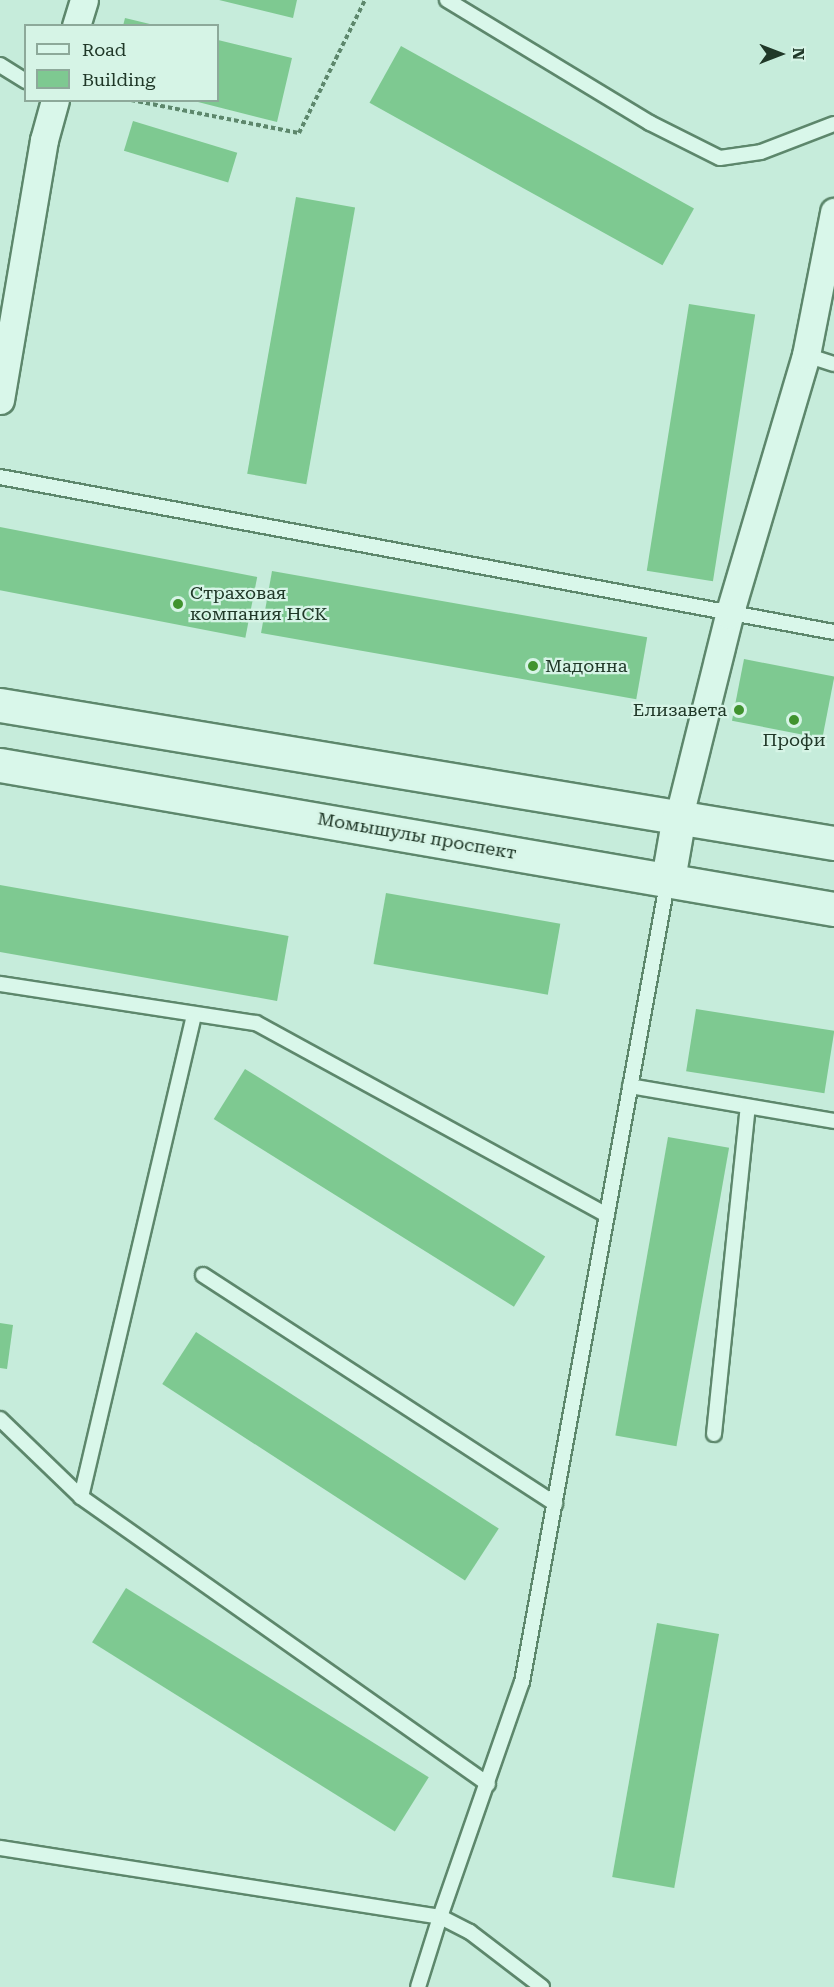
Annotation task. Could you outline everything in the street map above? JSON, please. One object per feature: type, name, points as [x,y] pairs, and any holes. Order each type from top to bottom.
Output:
[{"type":"street","points":[[77,24],[84,0]]},
{"type":"street","points":[[0,400],[44,140],[54,102]]},
{"type":"street","points":[[668,879],[679,816],[729,615],[807,355],[834,212]]},
{"type":"street","points":[[0,705],[834,843]]},
{"type":"street","name":"Момышулы проспект","points":[[0,765],[834,909]]},
{"type":"lane","points":[[447,0],[650,123],[720,158],[761,152],[834,124]]},
{"type":"lane","points":[[0,65],[24,80]]},
{"type":"lane","points":[[807,355],[834,364]]},
{"type":"lane","points":[[0,477],[729,615],[834,632]]},
{"type":"lane","points":[[418,1987],[522,1682],[668,879]]},
{"type":"lane","points":[[0,984],[256,1023],[607,1215]]},
{"type":"lane","points":[[81,1497],[194,1014]]},
{"type":"lane","points":[[630,1086],[834,1121]]},
{"type":"lane","points":[[714,1434],[748,1107]]},
{"type":"lane","points":[[203,1275],[555,1504]]},
{"type":"lane","points":[[0,1419],[81,1497],[488,1784]]},
{"type":"lane","points":[[0,1848],[440,1917],[470,1932],[542,1987]]},
{"type":"path","points":[[141,102],[299,133],[365,0]]},
{"type":"building","points":[[219,0],[297,0],[293,18]]},
{"type":"building","points":[[125,18],[150,24],[124,24]]},
{"type":"building","points":[[219,40],[292,58],[277,122],[198,102],[219,102]]},
{"type":"building","points":[[401,46],[694,208],[662,265],[369,103]]},
{"type":"building","points":[[133,121],[237,153],[228,183],[124,151]]},
{"type":"building","points":[[296,197],[355,207],[306,484],[247,474]]},
{"type":"building","points":[[689,304],[755,314],[713,581],[647,571]]},
{"type":"building","points":[[0,527],[257,577],[245,638],[0,590]]},
{"type":"building","points":[[272,571],[647,637],[636,699],[261,633]]},
{"type":"building","points":[[744,659],[834,676],[822,738],[732,721]]},
{"type":"building","points":[[0,885],[289,936],[277,1001],[0,952]]},
{"type":"building","points":[[386,893],[560,924],[548,995],[373,964]]},
{"type":"building","points":[[696,1009],[834,1031],[824,1093],[686,1071]]},
{"type":"building","points":[[245,1069],[545,1257],[514,1307],[214,1119]]},
{"type":"building","points":[[668,1137],[729,1148],[676,1446],[615,1435]]},
{"type":"building","points":[[0,1323],[13,1325],[7,1369],[0,1368]]},
{"type":"building","points":[[196,1332],[499,1529],[465,1581],[162,1384]]},
{"type":"building","points":[[126,1588],[429,1777],[395,1831],[92,1642]]},
{"type":"building","points":[[657,1623],[719,1634],[674,1888],[612,1877]]},
{"type":"place","name":"Страховая компания НСК","points":[[178,604]]},
{"type":"place","name":"Мадонна","points":[[533,666]]},
{"type":"place","name":"Елизавета","points":[[739,710]]},
{"type":"place","name":"Профи","points":[[794,720]]}]
